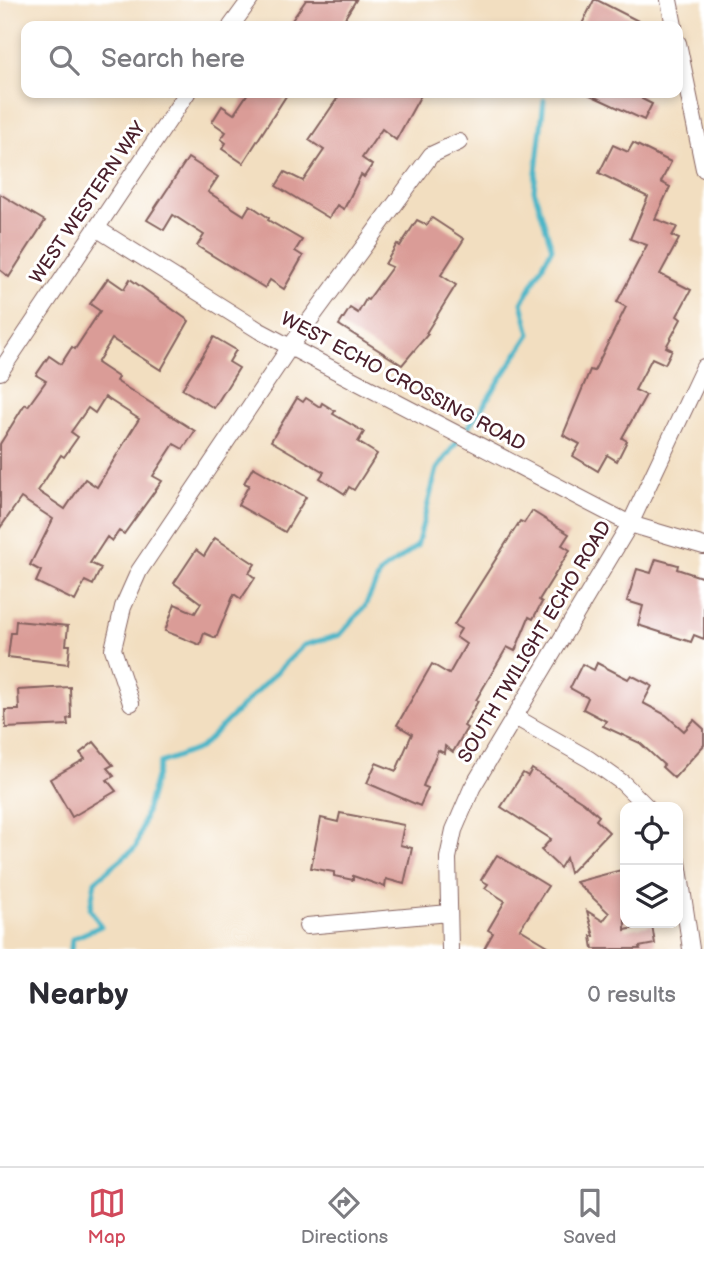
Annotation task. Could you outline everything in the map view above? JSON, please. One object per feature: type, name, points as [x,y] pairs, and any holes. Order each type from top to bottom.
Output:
[{"type":"street","points":[[235,21],[250,0]]},
{"type":"street","points":[[669,0],[673,21]]},
{"type":"street","points":[[683,67],[704,169]]},
{"type":"street","name":"WEST WESTERN WAY","points":[[0,372],[184,98]]},
{"type":"street","points":[[131,703],[113,649],[123,607],[139,571],[290,347],[431,155],[459,142]]},
{"type":"street","name":"WEST ECHO CROSSING ROAD","points":[[96,228],[290,347],[631,524],[704,546]]},
{"type":"street","name":"SOUTH TWILIGHT ECHO ROAD","points":[[450,949],[448,858],[454,830],[472,788],[631,524],[704,367]]},
{"type":"street","points":[[515,717],[612,775],[642,802]]},
{"type":"street","points":[[678,865],[691,949]]},
{"type":"street","points":[[307,926],[449,913]]},
{"type":"building","points":[[306,0],[356,0],[343,21],[291,21]]},
{"type":"building","points":[[594,0],[597,0],[638,21],[584,21]]},
{"type":"building","points":[[245,98],[285,98],[243,163],[222,149],[226,143],[221,139],[226,132],[212,122],[222,106],[234,114]]},
{"type":"building","points":[[338,98],[419,98],[396,140],[382,129],[362,158],[372,165],[364,177],[361,175],[344,209],[337,205],[329,218],[276,186],[285,172],[303,181],[324,150],[309,140]]},
{"type":"building","points":[[597,98],[642,98],[652,104],[644,120]]},
{"type":"building","points":[[633,143],[671,162],[661,182],[670,187],[655,219],[677,227],[672,236],[679,239],[660,274],[691,290],[677,316],[681,319],[666,347],[672,350],[665,364],[652,358],[635,390],[646,395],[622,438],[627,441],[617,461],[607,455],[598,471],[573,456],[580,444],[563,435],[590,370],[594,371],[626,307],[617,302],[647,245],[630,239],[648,197],[599,173],[613,145],[628,152]]},
{"type":"building","points":[[188,158],[218,177],[208,192],[244,215],[250,205],[269,218],[268,220],[302,240],[295,251],[303,256],[284,289],[270,280],[265,288],[197,246],[204,235],[173,215],[164,230],[147,220]]},
{"type":"building","points":[[0,194],[45,221],[9,277],[0,270]]},
{"type":"building","points":[[432,218],[464,239],[441,275],[456,285],[426,333],[428,334],[402,365],[339,325],[350,308],[358,313],[366,299],[368,300],[392,267],[385,264],[397,244],[400,246],[417,220],[427,225]]},
{"type":"building","points":[[108,278],[124,289],[130,279],[189,321],[161,370],[112,339],[97,363],[118,377],[116,381],[195,431],[183,449],[174,444],[153,476],[162,481],[124,534],[119,531],[112,541],[107,537],[90,563],[101,568],[93,585],[85,581],[75,601],[36,582],[41,571],[30,565],[53,519],[21,498],[0,528],[0,444],[25,404],[28,406],[46,381],[36,375],[49,356],[61,364],[72,347],[75,349],[100,311],[90,304]],"holes":[[[105,397],[139,419],[97,487],[85,479],[65,509],[38,491],[61,455],[64,457],[78,437],[71,432],[88,408],[95,413]]]},
{"type":"building","points":[[214,337],[236,350],[229,362],[239,368],[214,408],[182,389]]},
{"type":"building","points":[[297,398],[303,402],[306,398],[320,407],[322,403],[335,411],[333,414],[364,432],[358,442],[377,454],[354,490],[349,487],[345,494],[320,478],[324,472],[271,441]]},
{"type":"building","points":[[253,467],[306,497],[285,532],[238,505],[249,485],[244,483]]},
{"type":"building","points":[[532,511],[569,534],[562,545],[570,550],[539,600],[542,602],[533,619],[529,617],[515,651],[507,647],[476,700],[478,701],[464,726],[467,728],[453,752],[445,746],[444,753],[438,750],[423,786],[428,788],[420,806],[367,783],[376,763],[396,771],[412,734],[397,725],[432,664],[449,674],[466,644],[456,637],[461,629],[454,625],[520,521],[524,523]]},
{"type":"building","points":[[215,538],[255,564],[249,573],[255,578],[241,599],[234,594],[216,638],[204,633],[200,645],[165,631],[175,604],[195,613],[201,603],[174,583],[196,550],[204,556]]},
{"type":"building","points":[[656,559],[678,565],[677,569],[704,578],[704,639],[694,635],[691,642],[638,625],[643,606],[627,601],[637,569],[651,573]]},
{"type":"building","points":[[16,621],[68,626],[68,664],[8,657],[11,633],[15,633]]},
{"type":"building","points":[[597,663],[628,679],[631,675],[652,686],[643,703],[666,715],[684,731],[694,720],[704,729],[704,745],[674,778],[640,743],[603,726],[606,721],[583,709],[588,698],[570,688],[582,664],[594,670]]},
{"type":"building","points":[[70,687],[71,718],[67,719],[68,725],[6,728],[5,710],[19,710],[18,690]]},
{"type":"building","points":[[94,742],[113,765],[107,768],[114,776],[107,780],[116,791],[72,817],[50,779],[85,759],[80,753]]},
{"type":"building","points":[[532,769],[583,802],[599,816],[596,820],[609,832],[570,873],[566,858],[560,868],[541,850],[551,839],[501,807],[523,773],[528,776]]},
{"type":"building","points":[[340,813],[404,825],[400,845],[412,848],[404,884],[386,879],[385,887],[353,876],[353,880],[334,876],[334,872],[311,868],[321,818],[338,822]]},
{"type":"building","points":[[497,855],[548,886],[520,929],[553,949],[484,949],[493,933],[488,930],[505,901],[485,888],[488,884],[481,880]]},
{"type":"building","points":[[620,870],[620,928],[652,928],[655,944],[639,947],[640,949],[593,949],[591,936],[594,936],[587,911],[603,921],[609,913],[576,882]]},
{"type":"waterway","points":[[71,949],[72,939],[101,926],[90,909],[95,881],[136,847],[160,763],[200,748],[304,645],[340,635],[365,606],[381,572],[417,546],[437,469],[481,409],[530,334],[522,303],[552,248],[534,190],[544,100]]}]
